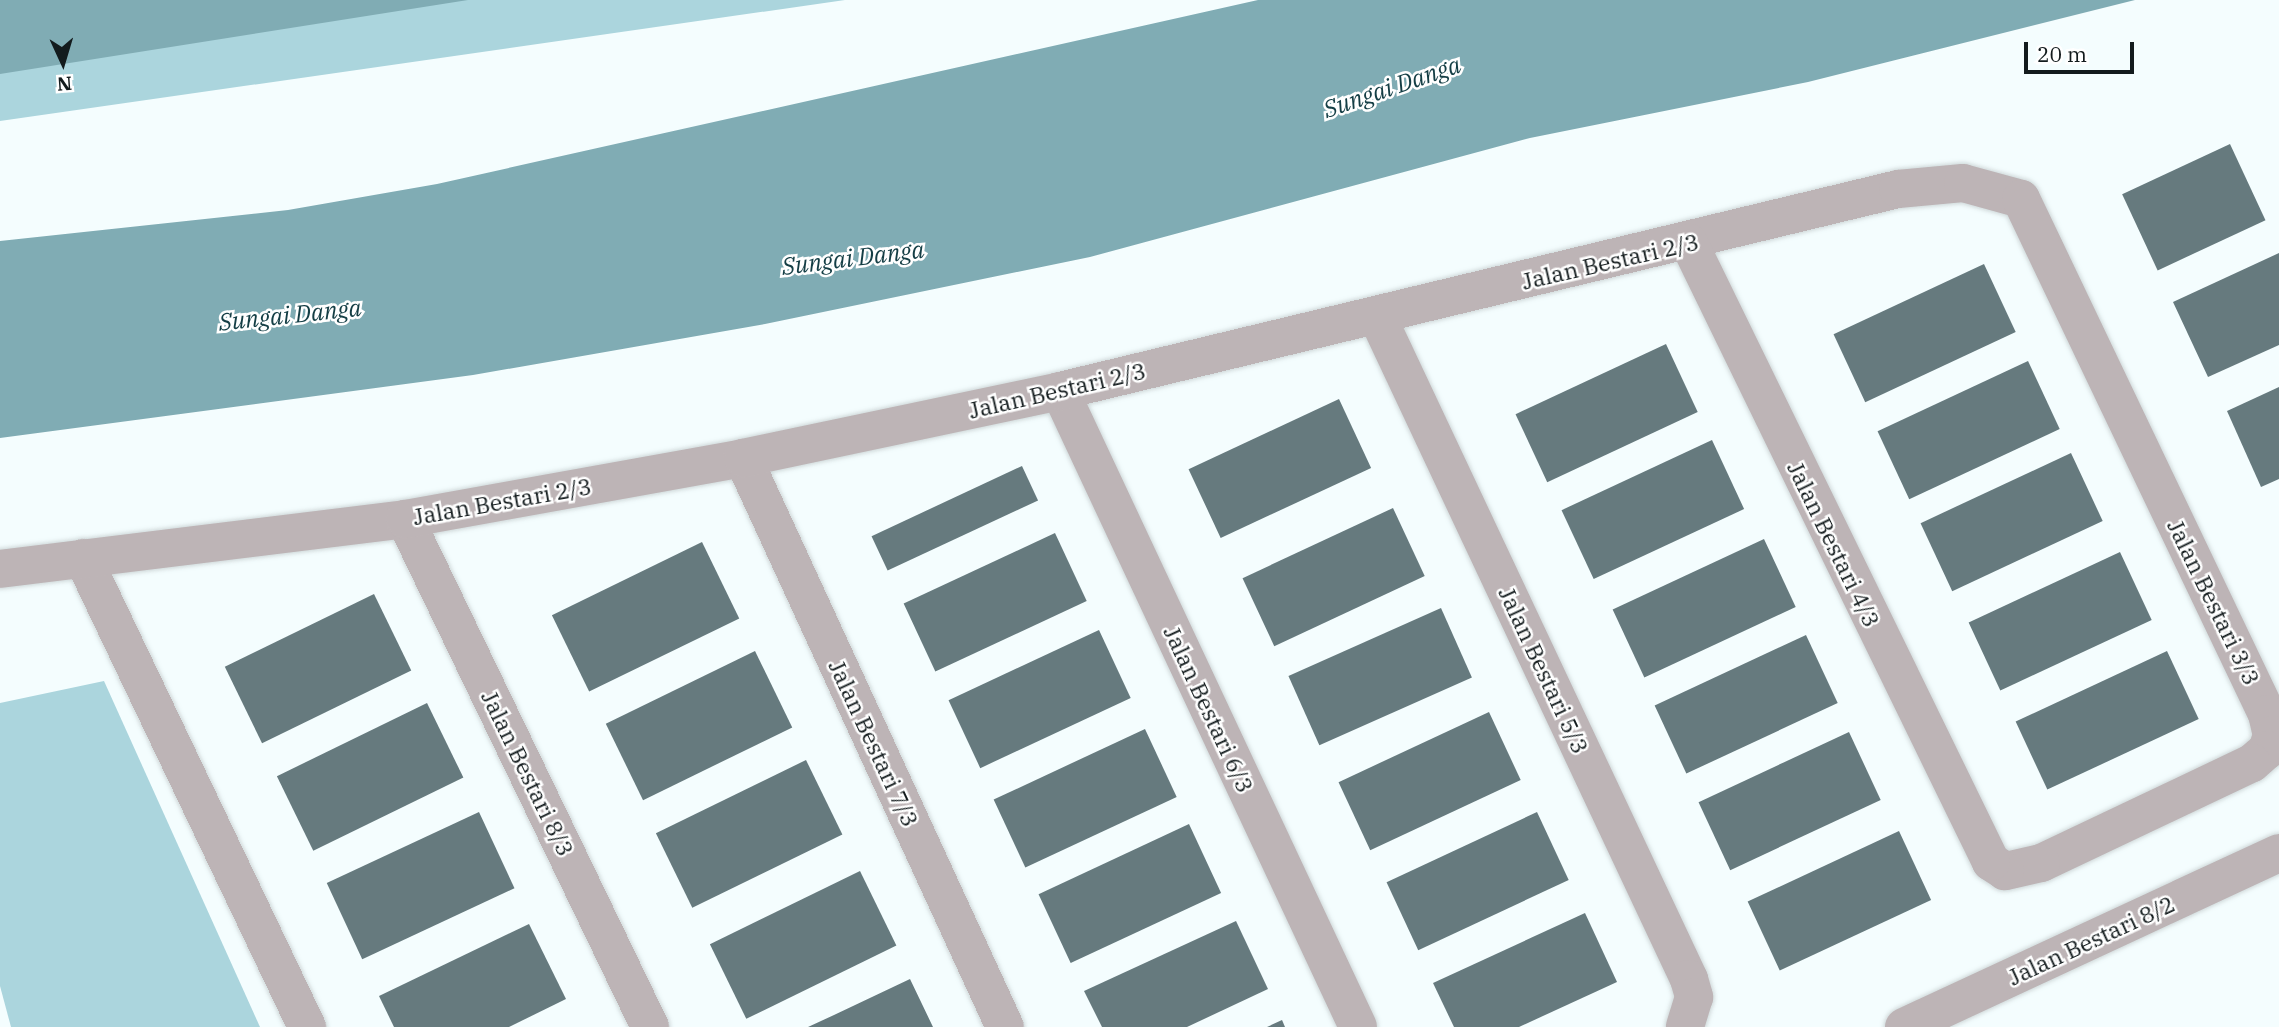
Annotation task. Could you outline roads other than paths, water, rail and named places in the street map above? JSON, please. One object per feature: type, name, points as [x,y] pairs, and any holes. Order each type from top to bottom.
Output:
[{"type":"street","name":"Jalan Bestari 2/3","points":[[0,569],[405,519],[743,458],[1060,391],[1689,243],[1898,189],[1964,183],[2021,199]]},
{"type":"street","name":"Jalan Bestari 3/3","points":[[1979,845],[2005,871],[2040,863],[2252,764],[2272,735],[2021,199]]},
{"type":"street","name":"Jalan Bestari 4/3","points":[[1689,243],[1979,845]]},
{"type":"street","name":"Jalan Bestari 5/3","points":[[1377,316],[1689,979],[1694,997],[1685,1027]]},
{"type":"street","name":"Jalan Bestari 6/3","points":[[1060,391],[1358,1027]]},
{"type":"street","name":"Jalan Bestari 7/3","points":[[743,458],[1005,1027]]},
{"type":"street","name":"Jalan Bestari 8/3","points":[[405,519],[650,1027]]},
{"type":"street","points":[[83,558],[307,1027]]},
{"type":"street","name":"Jalan Bestari 8/2","points":[[1904,1027],[2279,853]]},
{"type":"water","points":[[0,0],[468,0],[0,74]]},
{"type":"water","name":"Sungai Danga","points":[[1258,0],[2135,0],[1808,82],[1530,138],[1090,257],[765,324],[473,375],[0,438],[0,241],[288,210],[437,184]]}]
